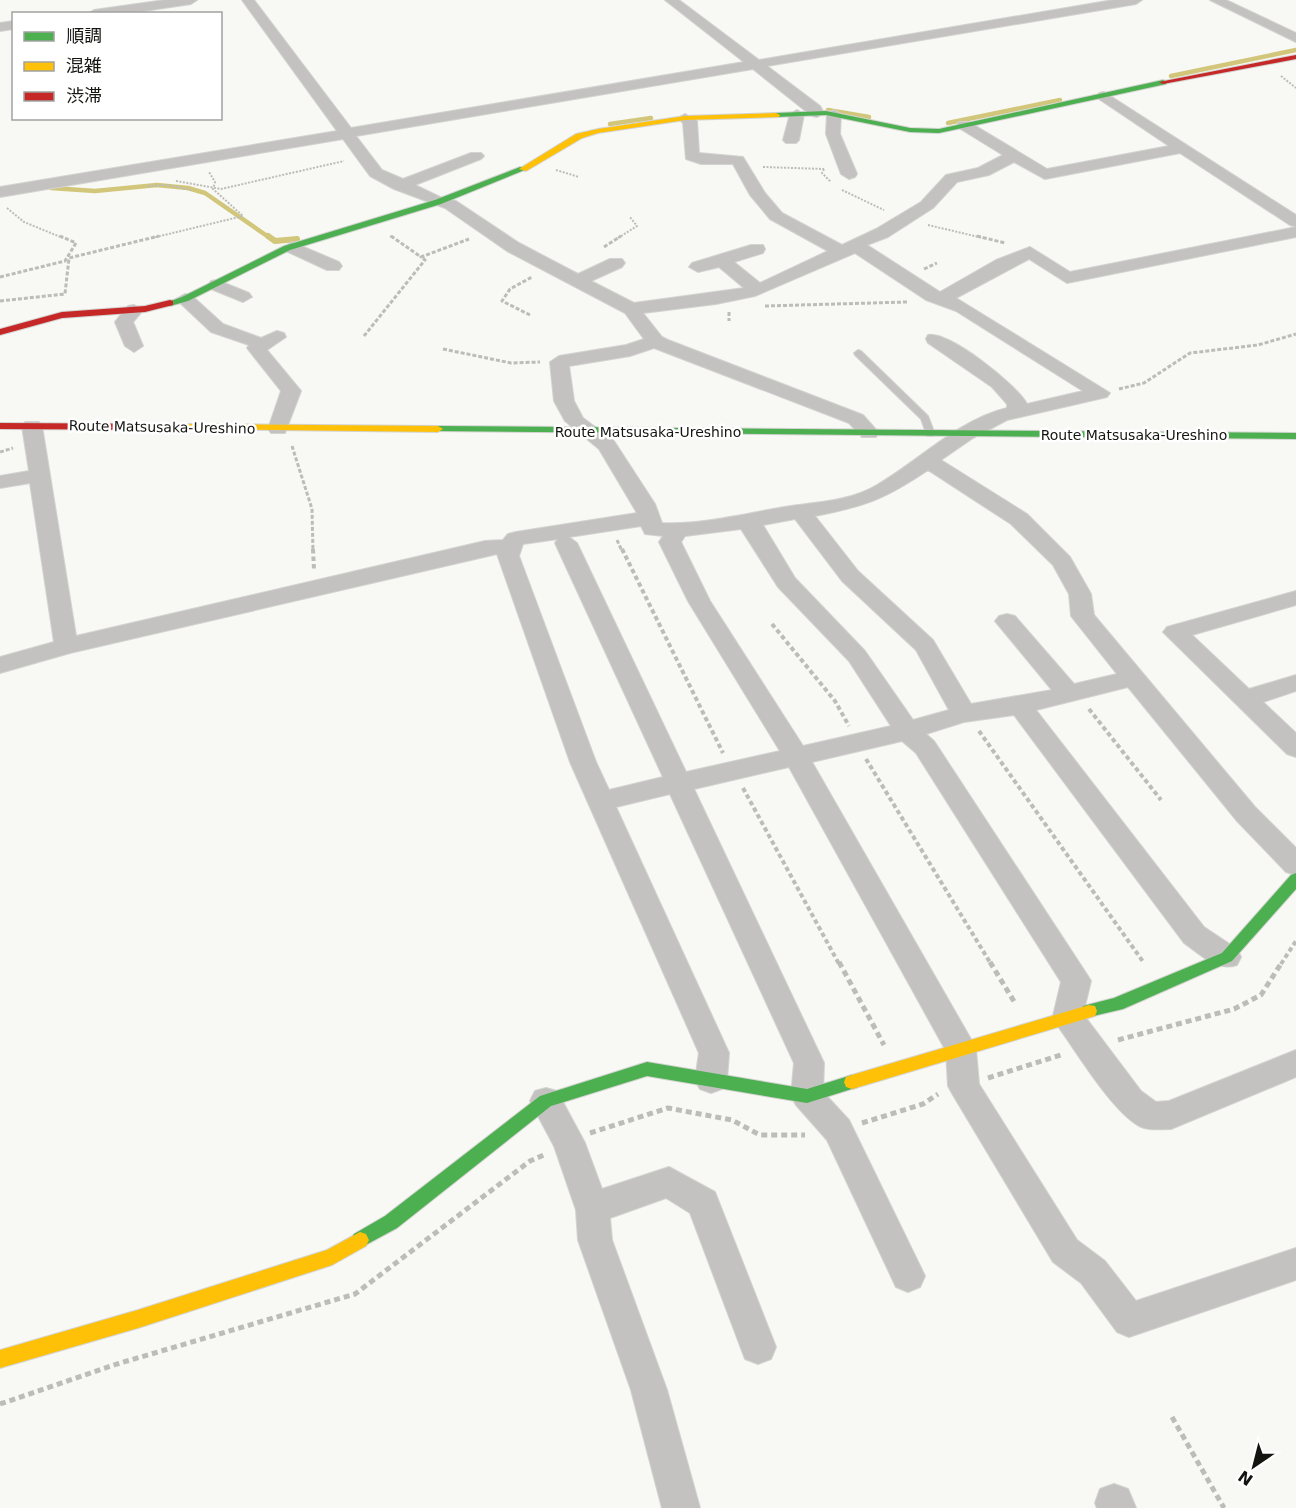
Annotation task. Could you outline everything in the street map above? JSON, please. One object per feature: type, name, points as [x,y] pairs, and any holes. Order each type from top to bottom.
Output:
[{"type":"street","points":[[108,12],[191,0]]},
{"type":"street","points":[[248,0],[376,173],[438,202],[450,204],[489,231],[631,309],[655,341],[856,419],[869,433]]},
{"type":"street","points":[[671,0],[815,109],[817,113]]},
{"type":"street","points":[[0,192],[1136,0]]},
{"type":"street","points":[[1216,0],[1296,38]]},
{"type":"street","points":[[0,332],[62,315],[134,310],[185,299],[292,246],[438,202],[532,165],[548,153],[579,136],[622,125],[685,118],[817,113],[834,114],[916,133],[964,125],[1211,72],[1296,57]]},
{"type":"street","points":[[1104,96],[1296,222]]},
{"type":"street","points":[[791,141],[797,114]]},
{"type":"street","points":[[834,114],[833,134],[842,151],[848,172]]},
{"type":"street","points":[[685,118],[690,121],[691,156],[704,178]]},
{"type":"street","points":[[964,125],[1045,174],[1180,148]]},
{"type":"street","points":[[631,309],[758,298],[800,270],[840,251],[858,246],[858,243],[882,233],[927,204],[952,178],[983,171],[1015,155]]},
{"type":"street","points":[[400,186],[476,156]]},
{"type":"street","points":[[691,156],[700,159],[738,160],[758,195],[776,216],[840,251]]},
{"type":"street","points":[[943,298],[1002,264],[1030,252],[1067,278],[1296,232]]},
{"type":"street","points":[[292,246],[333,266]]},
{"type":"street","points":[[858,246],[932,296],[943,298],[962,307],[1100,393]]},
{"type":"street","points":[[698,267],[757,249]]},
{"type":"street","points":[[722,261],[758,298]]},
{"type":"street","points":[[577,281],[616,263]]},
{"type":"street","points":[[800,270],[827,278]]},
{"type":"street","points":[[874,275],[894,271]]},
{"type":"street","points":[[217,285],[243,297]]},
{"type":"street","points":[[185,299],[218,328],[253,340]]},
{"type":"street","points":[[134,310],[124,322],[134,345]]},
{"type":"street","points":[[277,337],[256,348],[291,392],[282,429]]},
{"type":"street","points":[[935,339],[999,383],[1017,403],[1017,410]]},
{"type":"street","points":[[655,341],[630,350],[559,362],[564,401],[575,421],[607,445],[644,504],[653,529],[678,530],[746,522],[850,503],[883,491],[966,434],[1000,416],[1017,410],[1100,393]]},
{"type":"street","name":"Route Matsusaka-Ureshino","points":[[0,426],[1296,436]]},
{"type":"street","points":[[32,426],[66,646]]},
{"type":"street","points":[[1268,436],[1287,450]]},
{"type":"street","points":[[926,461],[943,469],[989,502],[1019,519],[1062,562],[1080,594],[1083,616],[1246,814],[1296,865]]},
{"type":"street","points":[[0,482],[40,475]]},
{"type":"street","points":[[800,511],[850,576],[926,645],[956,697],[963,714]]},
{"type":"street","points":[[649,518],[620,529],[516,539],[510,546],[508,556],[583,762],[714,1053],[711,1080]]},
{"type":"street","points":[[746,522],[755,530],[786,582],[857,656],[907,731],[925,747],[1076,981],[1068,1016],[1130,1100],[1150,1116],[1171,1115],[1296,1063]]},
{"type":"street","points":[[678,530],[670,542],[699,601],[796,756],[961,1050],[964,1086],[1065,1251],[1093,1272],[1129,1320],[1296,1264]]},
{"type":"street","points":[[566,543],[809,1064],[807,1096],[838,1130],[908,1276]]},
{"type":"street","points":[[0,665],[66,646],[485,548],[510,546]]},
{"type":"street","points":[[1296,598],[1175,632],[1296,748]]},
{"type":"street","points":[[1007,621],[1067,692]]},
{"type":"street","points":[[600,801],[907,731],[963,714],[1020,706],[1067,692],[1132,678]]},
{"type":"street","points":[[1245,699],[1296,683]]},
{"type":"street","points":[[1020,706],[1194,935],[1227,957]]},
{"type":"street","points":[[0,1359],[138,1319],[332,1257],[391,1222],[546,1101],[647,1069],[807,1096],[1068,1016],[1117,1004],[1227,957],[1296,879]]},
{"type":"street","points":[[546,1101],[569,1143],[593,1210],[595,1240],[649,1390],[681,1508]]},
{"type":"street","points":[[593,1210],[616,1199],[669,1182],[703,1203],[758,1347]]},
{"type":"lane","points":[[858,353],[925,418],[930,434]]},
{"type":"path","points":[[146,182],[186,182],[213,189],[329,164],[362,154]]},
{"type":"path","points":[[201,158],[215,182],[213,189]]},
{"type":"path","points":[[744,168],[848,172]]},
{"type":"path","points":[[0,277],[243,216],[213,189]]},
{"type":"path","points":[[0,201],[24,222],[76,243],[69,258],[65,294],[0,302]]},
{"type":"path","points":[[364,336],[425,260],[369,224]]},
{"type":"path","points":[[421,257],[489,231]]},
{"type":"path","points":[[758,298],[930,301],[943,298]]},
{"type":"path","points":[[1100,393],[1144,382],[1190,353],[1258,345],[1296,334]]},
{"type":"path","points":[[443,349],[511,363],[559,362]]},
{"type":"path","points":[[282,429],[312,509],[314,589]]},
{"type":"path","points":[[772,624],[835,701],[856,743],[1017,1007]]},
{"type":"path","points":[[1067,692],[1083,701],[1161,800]]},
{"type":"path","points":[[963,714],[980,732],[1144,963]]},
{"type":"path","points":[[1172,1417],[1224,1508]]},
{"type":"waterway","points":[[1171,76],[1296,50]]},
{"type":"waterway","points":[[948,123],[1060,100]]},
{"type":"waterway","points":[[828,110],[869,117]]},
{"type":"waterway","points":[[610,124],[651,118]]},
{"type":"waterway","points":[[51,188],[95,191],[157,185],[188,188],[205,193],[270,238]]},
{"type":"waterway","points":[[268,236],[275,241],[297,239]]},
{"type":"traffic: fast","points":[[776,115],[826,113],[910,130],[939,131],[1163,82]]},
{"type":"traffic: fast","points":[[170,303],[185,299],[287,248],[438,202],[523,169]]},
{"type":"traffic: fast","points":[[438,429],[1296,436]]},
{"type":"traffic: fast","points":[[1089,1011],[1117,1004],[1227,957],[1296,879]]},
{"type":"traffic: fast","points":[[360,1240],[391,1222],[546,1101],[647,1069],[807,1096],[852,1082]]},
{"type":"traffic: slow","points":[[523,169],[579,136],[598,131],[685,118],[776,115]]},
{"type":"traffic: slow","points":[[183,427],[438,429]]},
{"type":"traffic: slow","points":[[852,1082],[1089,1011]]},
{"type":"traffic: slow","points":[[0,1359],[138,1319],[332,1257],[360,1240]]},
{"type":"traffic: jam","points":[[1163,82],[1296,57]]},
{"type":"traffic: jam","points":[[0,332],[62,315],[145,309],[170,303]]},
{"type":"traffic: jam","points":[[0,426],[183,427]]}]
